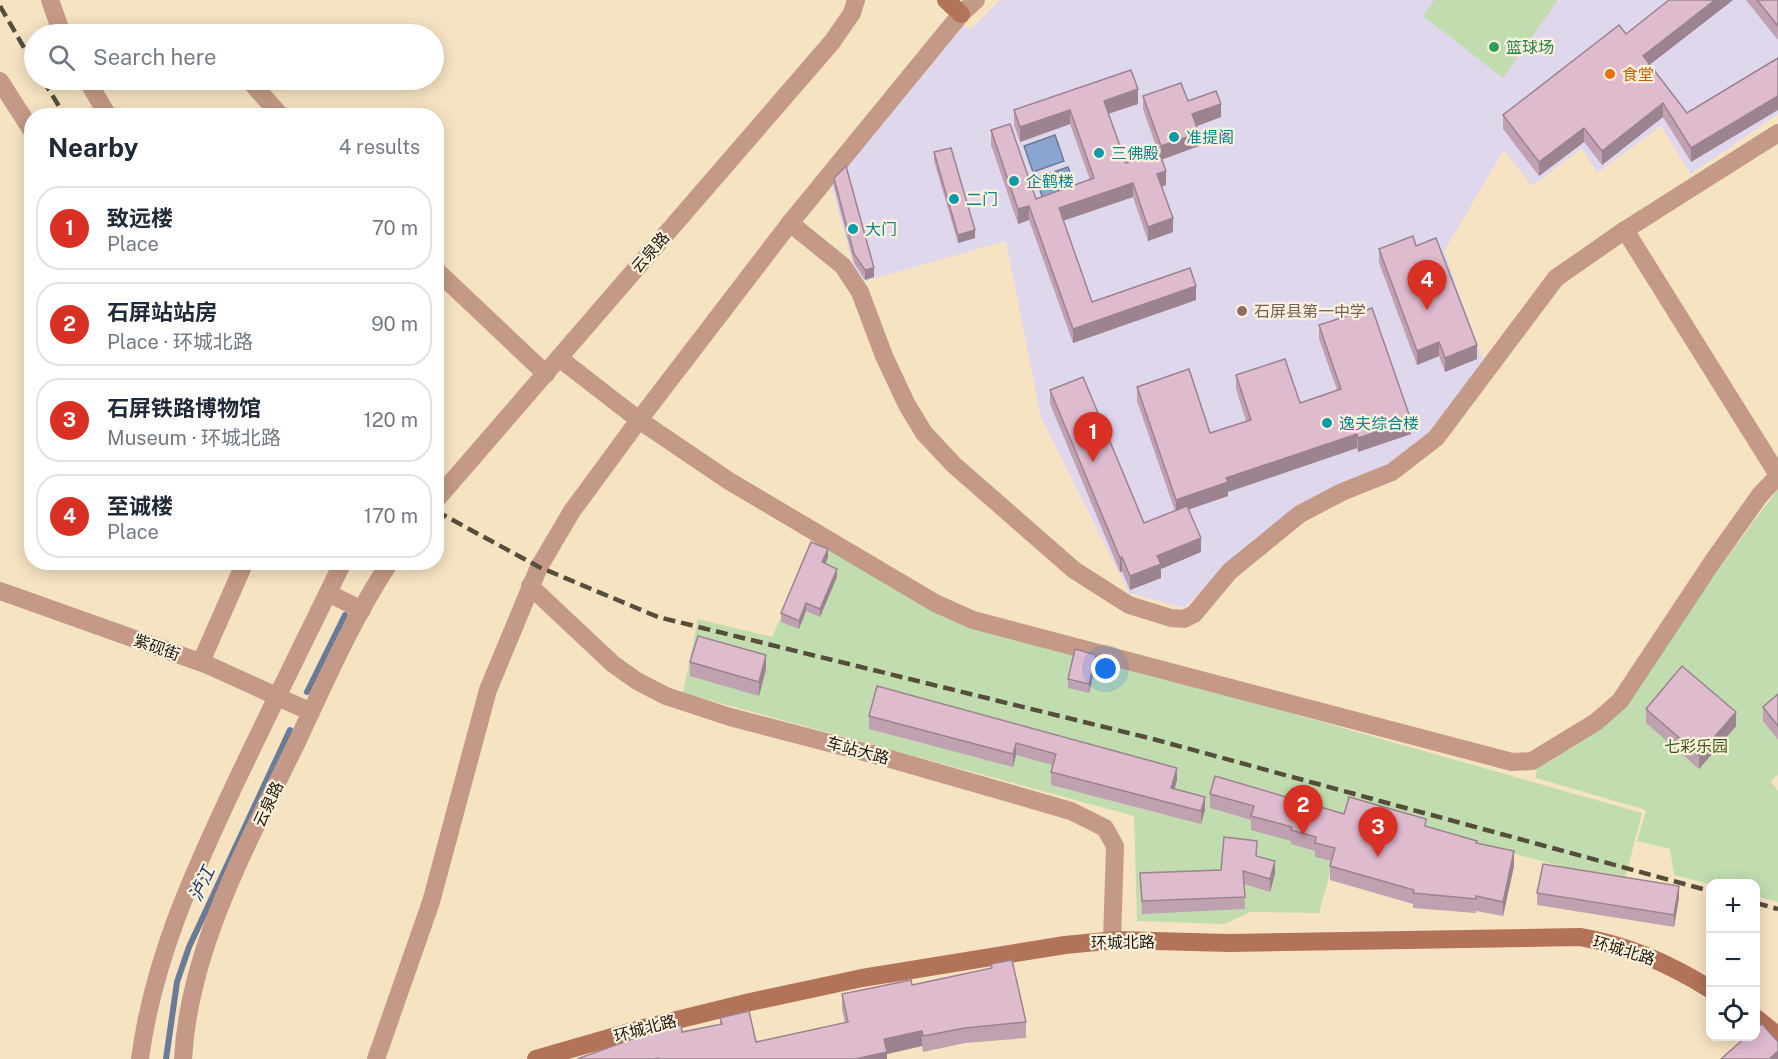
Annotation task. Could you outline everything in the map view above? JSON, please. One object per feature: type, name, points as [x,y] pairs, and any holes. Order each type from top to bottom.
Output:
[{"type":"street","points":[[50,0],[58,24]]},
{"type":"street","name":"云泉路","points":[[444,491],[832,42],[852,13],[856,0]]},
{"type":"street","points":[[946,0],[961,14]]},
{"type":"street","points":[[376,1059],[431,902],[488,690],[530,586],[572,511],[790,223],[961,14],[976,0]]},
{"type":"street","points":[[0,81],[24,118]]},
{"type":"street","points":[[93,90],[103,108]]},
{"type":"street","points":[[258,90],[274,108]]},
{"type":"street","points":[[790,223],[843,266],[860,292],[884,356],[907,405],[924,433],[954,465],[1074,570],[1129,605],[1171,618],[1184,619],[1194,614],[1230,571],[1300,514],[1342,492],[1392,472],[1436,438],[1556,278],[1624,230],[1778,133]]},
{"type":"street","points":[[559,358],[639,420],[729,480],[935,603],[973,620],[1512,762],[1532,760],[1596,722],[1620,701],[1713,561],[1760,495],[1778,475],[1624,230]]},
{"type":"street","points":[[444,278],[546,374]]},
{"type":"street","points":[[201,662],[241,570]]},
{"type":"street","points":[[140,1059],[150,998],[174,920],[200,859],[339,570]]},
{"type":"street","name":"云泉路","points":[[183,1059],[192,994],[212,930],[311,712],[362,610],[385,570]]},
{"type":"street","name":"车站大路","points":[[530,586],[613,664],[637,681],[666,696],[730,717],[999,789],[1098,823],[1110,833],[1115,846],[1112,941]]},
{"type":"street","name":"紫砚街","points":[[0,591],[201,662],[311,712]]},
{"type":"street","points":[[328,593],[362,610]]},
{"type":"street","name":"环城北路","points":[[536,1059],[644,1028],[862,978],[994,955],[1112,941],[1230,943],[1580,938],[1625,947],[1655,959],[1706,987]]},
{"type":"street","points":[[1760,1022],[1778,1036]]},
{"type":"shaded area","name":"石屏县第一中学","points":[[1000,0],[1778,0],[1778,114],[1691,174],[1661,126],[1597,173],[1582,148],[1532,186],[1504,150],[1444,251],[1484,363],[1429,432],[1392,467],[1224,569],[1184,608],[1129,593],[1041,417],[1006,241],[858,283],[830,180],[959,24],[971,29]]},
{"type":"green space","name":"篮球场","points":[[1434,0],[1558,0],[1503,78],[1423,16]]},
{"type":"green space","name":"七彩乐园","points":[[1778,489],[1778,774],[1771,782],[1778,791],[1778,902],[1760,897],[1760,879],[1706,879],[1706,883],[1674,875],[1670,849],[1637,841],[1646,810],[1536,778],[1537,763],[1633,693],[1728,556]]},
{"type":"green space","points":[[821,525],[978,629],[1104,660],[1642,813],[1624,883],[1348,809],[1319,913],[1250,912],[1225,924],[1137,921],[1134,816],[683,693],[698,619],[772,637]]},
{"type":"water","points":[[1055,135],[1064,161],[1033,172],[1024,146]]},
{"type":"water","points":[[1068,167],[1076,191],[1044,202],[1036,178]]},
{"type":"building","points":[[1669,0],[1715,0],[1643,56],[1687,113],[1778,58],[1778,96],[1691,148],[1663,103],[1602,151],[1584,128],[1539,162],[1503,115],[1619,25],[1626,34]]},
{"type":"building","points":[[1757,0],[1778,0],[1778,26]]},
{"type":"building","points":[[1131,70],[1138,89],[1104,101],[1126,163],[1159,152],[1166,171],[1157,174],[1173,218],[1148,227],[1133,183],[1059,208],[1092,302],[1190,268],[1196,286],[1073,329],[1029,206],[1018,209],[991,130],[1010,124],[1036,199],[1094,178],[1070,110],[1020,127],[1014,110]]},
{"type":"building","points":[[1181,83],[1188,101],[1216,91],[1221,104],[1192,114],[1199,133],[1161,146],[1143,96]]},
{"type":"building","points":[[951,148],[975,230],[958,235],[934,152]]},
{"type":"building","points":[[846,166],[874,268],[865,270],[854,254],[834,178]]},
{"type":"building","points":[[1413,236],[1416,246],[1436,238],[1477,345],[1445,358],[1439,342],[1417,351],[1379,249]]},
{"type":"building","name":"逸夫综合楼","points":[[1372,308],[1411,420],[1358,438],[1357,434],[1226,478],[1228,482],[1176,500],[1137,387],[1189,369],[1210,433],[1251,420],[1236,375],[1285,359],[1300,403],[1341,389],[1319,325]]},
{"type":"building","points":[[1083,377],[1144,523],[1187,506],[1201,538],[1157,556],[1161,564],[1130,576],[1122,557],[1120,558],[1050,390]]},
{"type":"building","points":[[811,542],[828,549],[822,562],[837,569],[820,609],[806,603],[799,621],[781,613]]},
{"type":"building","points":[[698,636],[766,655],[759,682],[690,662]]},
{"type":"building","points":[[1075,649],[1096,655],[1089,684],[1068,679]]},
{"type":"building","points":[[1682,666],[1736,712],[1699,755],[1646,709]]},
{"type":"building","points":[[877,686],[1177,768],[1171,788],[1205,797],[1201,811],[1051,772],[1056,754],[1016,743],[1013,754],[869,716]]},
{"type":"building","points":[[1778,694],[1778,726],[1763,707]]},
{"type":"building","points":[[1215,776],[1344,814],[1349,797],[1426,819],[1425,826],[1477,841],[1476,843],[1514,851],[1503,902],[1476,896],[1476,899],[1413,893],[1414,890],[1330,866],[1335,848],[1315,843],[1316,837],[1291,830],[1292,827],[1251,816],[1254,806],[1210,794]]},
{"type":"building","points":[[1224,837],[1257,841],[1256,856],[1275,861],[1270,879],[1243,871],[1245,897],[1142,901],[1140,873],[1221,870]]},
{"type":"building","points":[[1543,864],[1679,886],[1674,915],[1537,893]]},
{"type":"building","points":[[1012,960],[1026,1022],[965,1028],[923,1036],[922,1031],[884,1039],[887,1052],[855,1059],[577,1059],[652,1032],[681,1025],[682,1032],[722,1024],[720,1018],[749,1011],[756,1042],[848,1022],[842,994],[911,980],[912,985],[992,968],[991,964]]},
{"type":"building","points":[[1762,1024],[1778,1042],[1778,1051],[1769,1059],[1721,1059],[1741,1041],[1760,1041],[1760,1025]]},
{"type":"waterway","name":"泸江","points":[[307,692],[345,615]]},
{"type":"waterway","name":"泸江","points":[[166,1059],[177,982],[189,947],[290,730]]},
{"type":"railway","points":[[0,6],[24,48]]},
{"type":"railway","points":[[49,90],[60,108]]},
{"type":"railway","points":[[444,515],[539,567],[658,617],[1153,739],[1706,890]]},
{"type":"railway","points":[[1760,904],[1778,909]]},
{"type":"place","name":"篮球场","points":[[1494,47]]},
{"type":"place","name":"食堂","points":[[1610,74]]},
{"type":"place","name":"准提阁","points":[[1174,137]]},
{"type":"place","name":"三佛殿","points":[[1099,153]]},
{"type":"place","name":"企鹤楼","points":[[1014,181]]},
{"type":"place","name":"二门","points":[[954,199]]},
{"type":"place","name":"大门","points":[[853,229]]},
{"type":"place","name":"至诚楼","points":[[1427,310]]},
{"type":"place","name":"石屏县第一中学","points":[[1242,311]]},
{"type":"place","name":"逸夫综合楼","points":[[1327,423]]},
{"type":"place","name":"致远楼","points":[[1093,462]]},
{"type":"place","name":"石屏站站房","points":[[1303,835]]},
{"type":"place","name":"石屏铁路博物馆","points":[[1378,857]]}]
